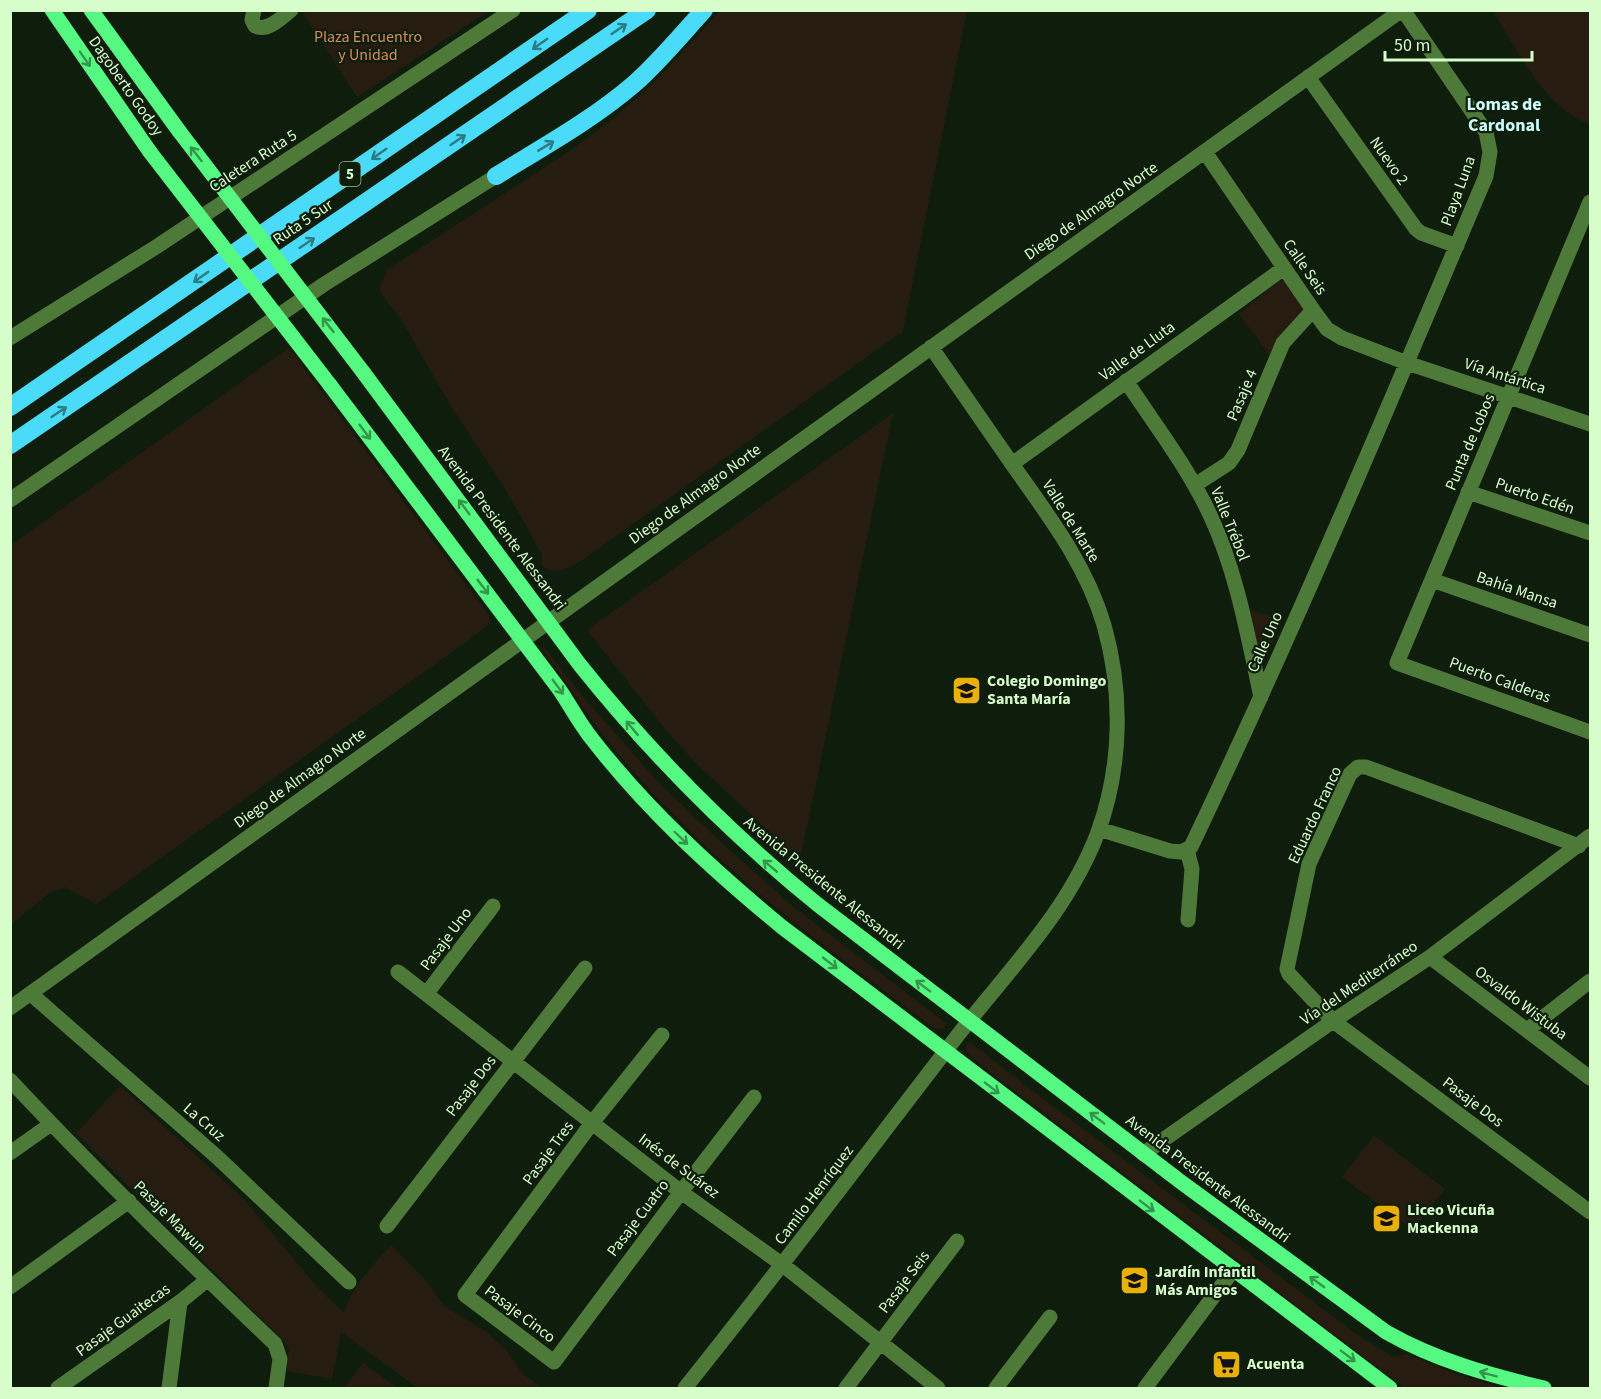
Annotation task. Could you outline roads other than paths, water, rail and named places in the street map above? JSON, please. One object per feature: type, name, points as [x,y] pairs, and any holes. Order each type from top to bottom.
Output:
[{"type":"highway","name":"Ruta 5 Sur","points":[[10,407],[588,10]]},
{"type":"highway","name":"Ruta 5 Sur","points":[[10,445],[647,10]]},
{"type":"highway","points":[[496,176],[574,129],[633,85],[657,63],[704,10]]},
{"type":"main road","name":"Dagoberto Godoy","points":[[52,10],[150,152],[523,640]]},
{"type":"main road","name":"Dagoberto Godoy","points":[[91,10],[179,131]]},
{"type":"main road","name":"Avenida Presidente Alessandri","points":[[179,131],[363,372],[580,665],[644,742],[722,823],[808,897],[1143,1154],[1386,1332],[1460,1366],[1544,1389]]},
{"type":"main road","points":[[523,640],[591,738],[648,805],[743,894],[782,927],[945,1052],[1390,1389]]},
{"type":"street","points":[[254,10],[252,20],[255,26],[265,28],[291,10]]},
{"type":"street","name":"Caletera Ruta 5","points":[[10,338],[156,247],[513,10]]},
{"type":"street","name":"Diego de Almagro Norte","points":[[10,1008],[1403,10]]},
{"type":"street","name":"Playa Luna","points":[[1403,10],[1486,132],[1489,142],[1489,164],[1486,176],[1407,363]]},
{"type":"street","name":"Nuevo 2","points":[[1308,77],[1416,229],[1457,246]]},
{"type":"street","name":"Calle Seis","points":[[1205,152],[1313,310],[1333,334],[1407,363]]},
{"type":"street","points":[[10,500],[323,285],[496,176]]},
{"type":"street","name":"Punta de Lobos","points":[[1397,663],[1590,202]]},
{"type":"street","name":"Valle de Lluta","points":[[1012,464],[1284,268]]},
{"type":"street","name":"Pasaje 4","points":[[1195,485],[1229,463],[1238,450],[1283,344],[1313,310]]},
{"type":"street","name":"Valle de Marte","points":[[931,347],[1055,524],[1079,563],[1104,624],[1116,687],[1117,748],[1114,774],[1099,829],[1083,867],[1048,923],[970,1021]]},
{"type":"street","name":"Vía Antártica","points":[[1407,363],[1590,424]]},
{"type":"street","name":"Calle Uno","points":[[1187,850],[1191,847],[1261,697],[1407,363]]},
{"type":"street","name":"Valle Trébol","points":[[1126,381],[1195,485],[1212,518],[1226,556],[1246,628],[1261,697]]},
{"type":"street","name":"Puerto Edén","points":[[1468,492],[1590,533]]},
{"type":"street","name":"Bahía Mansa","points":[[1432,580],[1590,635]]},
{"type":"street","name":"Puerto Calderas","points":[[1397,663],[1590,732]]},
{"type":"street","name":"Eduardo Franco","points":[[1333,1021],[1289,974],[1287,969],[1309,864],[1350,774],[1358,767],[1366,767],[1585,841]]},
{"type":"street","points":[[1099,829],[1170,851],[1187,850],[1192,869],[1188,920]]},
{"type":"street","name":"Vía del Mediterráneo","points":[[1143,1154],[1333,1021],[1430,957],[1585,841]]},
{"type":"street","name":"Pasaje Uno","points":[[427,993],[493,906]]},
{"type":"street","name":"Osvaldo Wistuba","points":[[1430,957],[1590,1078]]},
{"type":"street","name":"Pasaje Dos","points":[[387,1226],[585,968]]},
{"type":"street","name":"Inés de Suárez","points":[[398,972],[681,1192],[783,1265],[938,1389]]},
{"type":"street","points":[[1527,1030],[1590,981]]},
{"type":"street","name":"La Cruz","points":[[31,994],[216,1156],[349,1281]]},
{"type":"street","name":"Camilo Henríquez","points":[[685,1389],[970,1021]]},
{"type":"street","name":"Pasaje Dos","points":[[1333,1021],[1590,1212]]},
{"type":"street","name":"Pasaje Tres","points":[[465,1295],[592,1123],[662,1035]]},
{"type":"street","name":"Pasaje Mawun","points":[[10,1080],[207,1280],[275,1344],[280,1359],[276,1389]]},
{"type":"street","name":"Pasaje Cuatro","points":[[554,1362],[754,1097]]},
{"type":"street","points":[[10,1153],[51,1124]]},
{"type":"street","points":[[10,1287],[129,1201]]},
{"type":"street","name":"Pasaje Seis","points":[[880,1344],[957,1241]]},
{"type":"street","points":[[1145,1389],[1234,1269]]},
{"type":"street","name":"Pasaje Guaitecas","points":[[58,1389],[180,1302],[207,1280]]},
{"type":"street","name":"Pasaje Cinco","points":[[465,1295],[554,1362]]},
{"type":"street","points":[[169,1389],[180,1302]]},
{"type":"street","points":[[996,1389],[1050,1317]]},
{"type":"street","points":[[846,1389],[880,1344]]},
{"type":"place","name":"Colegio Domingo Santa María","points":[[966,690]]},
{"type":"place","name":"Liceo Vicuña Mackenna","points":[[1386,1219]]},
{"type":"place","name":"Jardín Infantil Más Amigos","points":[[1134,1281]]},
{"type":"place","name":"Acuenta","points":[[1226,1364]]},
{"type":"district","name":"Lomas de Cardonal","points":[[1504,114]]},
{"type":"park label","name":"Plaza Encuentro y Unidad","points":[[368,46]]}]
